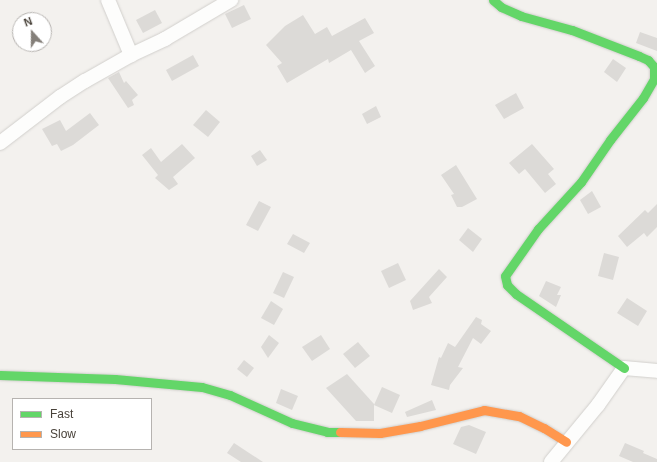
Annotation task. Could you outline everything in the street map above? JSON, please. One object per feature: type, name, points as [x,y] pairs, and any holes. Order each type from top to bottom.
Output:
[{"type":"street","points":[[108,0],[131,55]]},
{"type":"street","points":[[0,144],[60,97],[131,55],[165,39],[231,0]]},
{"type":"street","points":[[494,0],[501,7],[521,16],[572,30],[639,56],[648,60],[654,67],[654,80],[643,98],[581,182],[538,229],[505,276],[507,286],[516,294],[624,368],[657,371]]},
{"type":"street","points":[[551,462],[598,405],[624,368]]},
{"type":"street","points":[[0,375],[183,384],[202,387],[230,396],[292,423],[327,432],[387,432],[426,425],[471,412],[484,410],[498,411],[519,416],[544,428],[566,442]]},
{"type":"building","points":[[244,5],[251,19],[232,28],[225,14]]},
{"type":"building","points":[[155,10],[162,23],[143,33],[136,20]]},
{"type":"building","points":[[303,15],[315,34],[327,27],[332,36],[365,18],[374,33],[359,41],[375,66],[365,73],[351,50],[329,63],[328,59],[287,83],[277,66],[282,63],[266,45],[285,26]]},
{"type":"building","points":[[640,32],[657,38],[657,51],[636,43]]},
{"type":"building","points":[[193,55],[199,66],[172,81],[166,70]]},
{"type":"building","points":[[613,59],[626,68],[617,82],[604,72]]},
{"type":"building","points":[[119,72],[124,83],[126,81],[138,95],[132,100],[134,105],[128,108],[108,78]]},
{"type":"building","points":[[516,93],[524,108],[504,119],[495,105]]},
{"type":"building","points":[[376,106],[381,117],[367,124],[362,114]]},
{"type":"building","points":[[206,110],[220,122],[208,137],[193,125]]},
{"type":"building","points":[[90,113],[99,125],[73,145],[61,151],[57,144],[52,146],[42,129],[60,120],[66,131]]},
{"type":"building","points":[[182,144],[195,158],[173,177],[178,184],[169,190],[155,178],[158,175],[142,155],[151,148],[161,162]]},
{"type":"building","points":[[532,144],[554,169],[548,174],[556,184],[545,193],[525,169],[519,174],[509,163]]},
{"type":"building","points":[[260,150],[267,160],[257,166],[251,156]]},
{"type":"building","points":[[456,165],[477,199],[462,207],[457,207],[451,195],[454,194],[441,175]]},
{"type":"building","points":[[592,191],[601,207],[588,214],[580,200]]},
{"type":"building","points":[[259,201],[271,207],[258,231],[246,225]]},
{"type":"building","points":[[657,204],[657,227],[647,237],[644,233],[627,247],[618,236],[645,210],[648,213]]},
{"type":"building","points":[[468,228],[482,239],[473,252],[459,240]]},
{"type":"building","points":[[293,234],[310,243],[304,253],[287,244]]},
{"type":"building","points":[[604,253],[619,257],[613,280],[598,276]]},
{"type":"building","points":[[398,263],[406,280],[389,288],[381,271]]},
{"type":"building","points":[[439,269],[447,277],[429,297],[432,303],[413,310],[410,301]]},
{"type":"building","points":[[283,272],[294,277],[284,298],[273,293]]},
{"type":"building","points":[[546,281],[561,287],[557,295],[561,295],[556,307],[539,296]]},
{"type":"building","points":[[627,298],[647,311],[638,326],[617,313]]},
{"type":"building","points":[[271,301],[283,309],[274,325],[261,318]]},
{"type":"building","points":[[476,317],[482,320],[481,324],[491,331],[481,344],[473,338],[458,367],[463,368],[450,385],[449,390],[431,385],[439,357],[441,358],[448,343],[455,347]]},
{"type":"building","points":[[269,335],[279,343],[268,358],[261,347]]},
{"type":"building","points":[[321,335],[330,349],[312,361],[302,347]]},
{"type":"building","points":[[358,342],[370,356],[355,368],[343,354]]},
{"type":"building","points":[[244,360],[254,368],[247,377],[237,369]]},
{"type":"building","points":[[347,374],[374,404],[374,421],[356,421],[326,388]]},
{"type":"building","points":[[382,387],[400,395],[392,413],[374,405]]},
{"type":"building","points":[[281,389],[298,396],[292,410],[276,403]]},
{"type":"building","points":[[432,400],[436,410],[407,417],[405,412]]},
{"type":"building","points":[[469,425],[486,432],[476,454],[453,444],[461,427]]},
{"type":"building","points":[[234,443],[263,462],[241,462],[227,453]]},
{"type":"building","points":[[625,443],[644,451],[643,453],[657,459],[657,462],[633,462],[619,456]]},
{"type":"traffic: fast","points":[[493,0],[501,7],[521,16],[572,30],[639,56],[648,60],[654,67],[654,79],[643,98],[610,140],[581,182],[538,229],[505,276],[507,285],[516,294],[624,368]]},
{"type":"traffic: fast","points":[[0,375],[115,379],[202,387],[230,395],[292,423],[327,432],[340,432]]},
{"type":"traffic: slow","points":[[340,432],[380,433],[420,426],[484,410],[519,416],[544,428],[566,442]]}]
